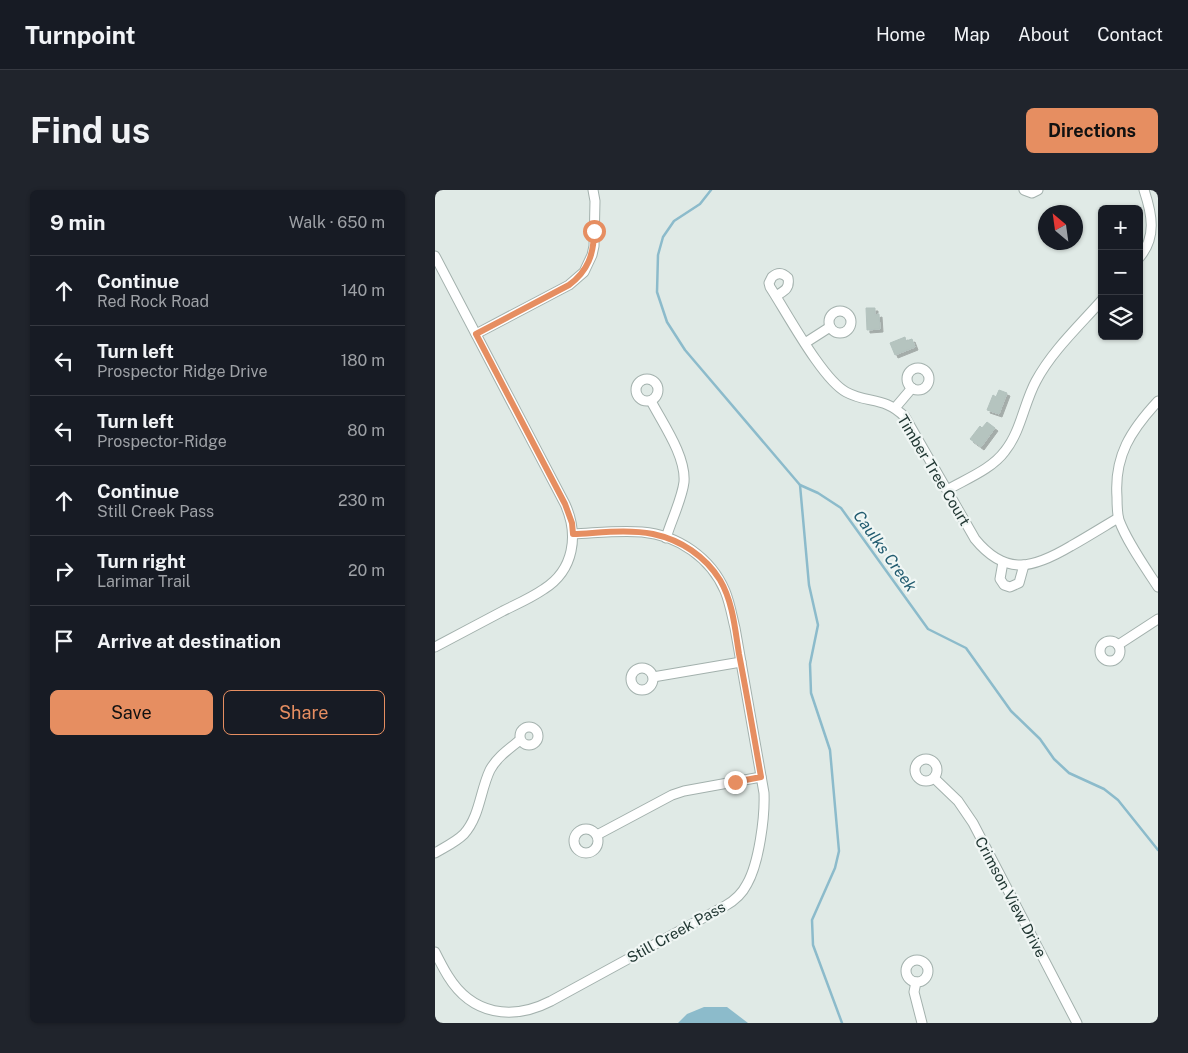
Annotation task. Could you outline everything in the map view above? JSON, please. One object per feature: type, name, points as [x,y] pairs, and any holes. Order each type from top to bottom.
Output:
[{"type":"street","points":[[1024,190],[1032,194],[1038,190]]},
{"type":"street","points":[[1143,253],[1148,246],[1152,222],[1144,190]]},
{"type":"street","points":[[476,334],[569,285],[584,272],[592,256],[594,246],[595,191]]},
{"type":"street","points":[[435,256],[565,504],[572,523],[573,534],[567,564],[561,574],[545,589],[435,647]]},
{"type":"street","name":"Timber Tree Court","points":[[776,296],[830,380],[841,389],[855,396],[887,403],[905,417],[975,539],[991,556],[1009,565],[1024,566],[1042,561],[1118,518]]},
{"type":"street","points":[[947,490],[989,465],[1005,451],[1015,433],[1036,381],[1098,305]]},
{"type":"street","points":[[805,343],[830,327]]},
{"type":"street","points":[[895,408],[912,388]]},
{"type":"street","points":[[651,400],[679,454],[683,474],[682,492],[666,538]]},
{"type":"street","points":[[1158,401],[1128,439],[1121,454],[1117,479],[1118,518],[1123,530],[1158,587]]},
{"type":"street","name":"Still Creek Pass","points":[[435,952],[448,977],[469,999],[501,1012],[517,1013],[539,1007],[551,1001],[725,906],[741,894],[754,866],[764,818],[764,800],[741,662],[729,604],[720,581],[697,554],[677,541],[642,532],[573,534]]},
{"type":"street","points":[[1003,562],[1000,580],[1010,588],[1019,583],[1024,566]]},
{"type":"street","points":[[1118,645],[1158,619]]},
{"type":"street","points":[[653,677],[741,662]]},
{"type":"street","points":[[435,853],[452,844],[473,821],[490,770],[505,752],[521,740]]},
{"type":"street","points":[[597,835],[678,793],[761,777]]},
{"type":"street","name":"Crimson View Drive","points":[[934,778],[958,801],[973,823],[1077,1023]]},
{"type":"street","points":[[916,982],[914,992],[922,1023]]},
{"type":"water","points":[[704,1007],[727,1007],[748,1023],[678,1023],[687,1014]]},
{"type":"building","points":[[866,308],[875,308],[875,315],[879,314],[880,329],[867,330]]},
{"type":"building","points":[[905,337],[906,341],[912,339],[915,347],[895,355],[890,343]]},
{"type":"building","points":[[999,390],[1007,393],[999,414],[987,410],[993,395],[996,397]]},
{"type":"building","points":[[987,422],[995,428],[981,447],[970,439],[980,426],[982,428]]},
{"type":"waterway","name":"Caulks Creek","points":[[711,190],[700,204],[674,221],[663,237],[658,255],[657,292],[667,322],[685,350],[800,485],[818,493],[841,508],[928,629],[966,648],[1011,711],[1040,739],[1054,759],[1069,773],[1104,789],[1118,800],[1158,850]]},
{"type":"waterway","points":[[800,485],[809,585],[818,625],[810,664],[811,693],[830,750],[839,851],[835,868],[812,920],[813,945],[842,1023]]},
{"type":"route","points":[[594,231],[592,256],[578,279],[476,334],[565,504],[572,523],[573,534],[642,532],[677,541],[697,554],[720,581],[725,591],[735,628],[761,777],[735,782]]}]
